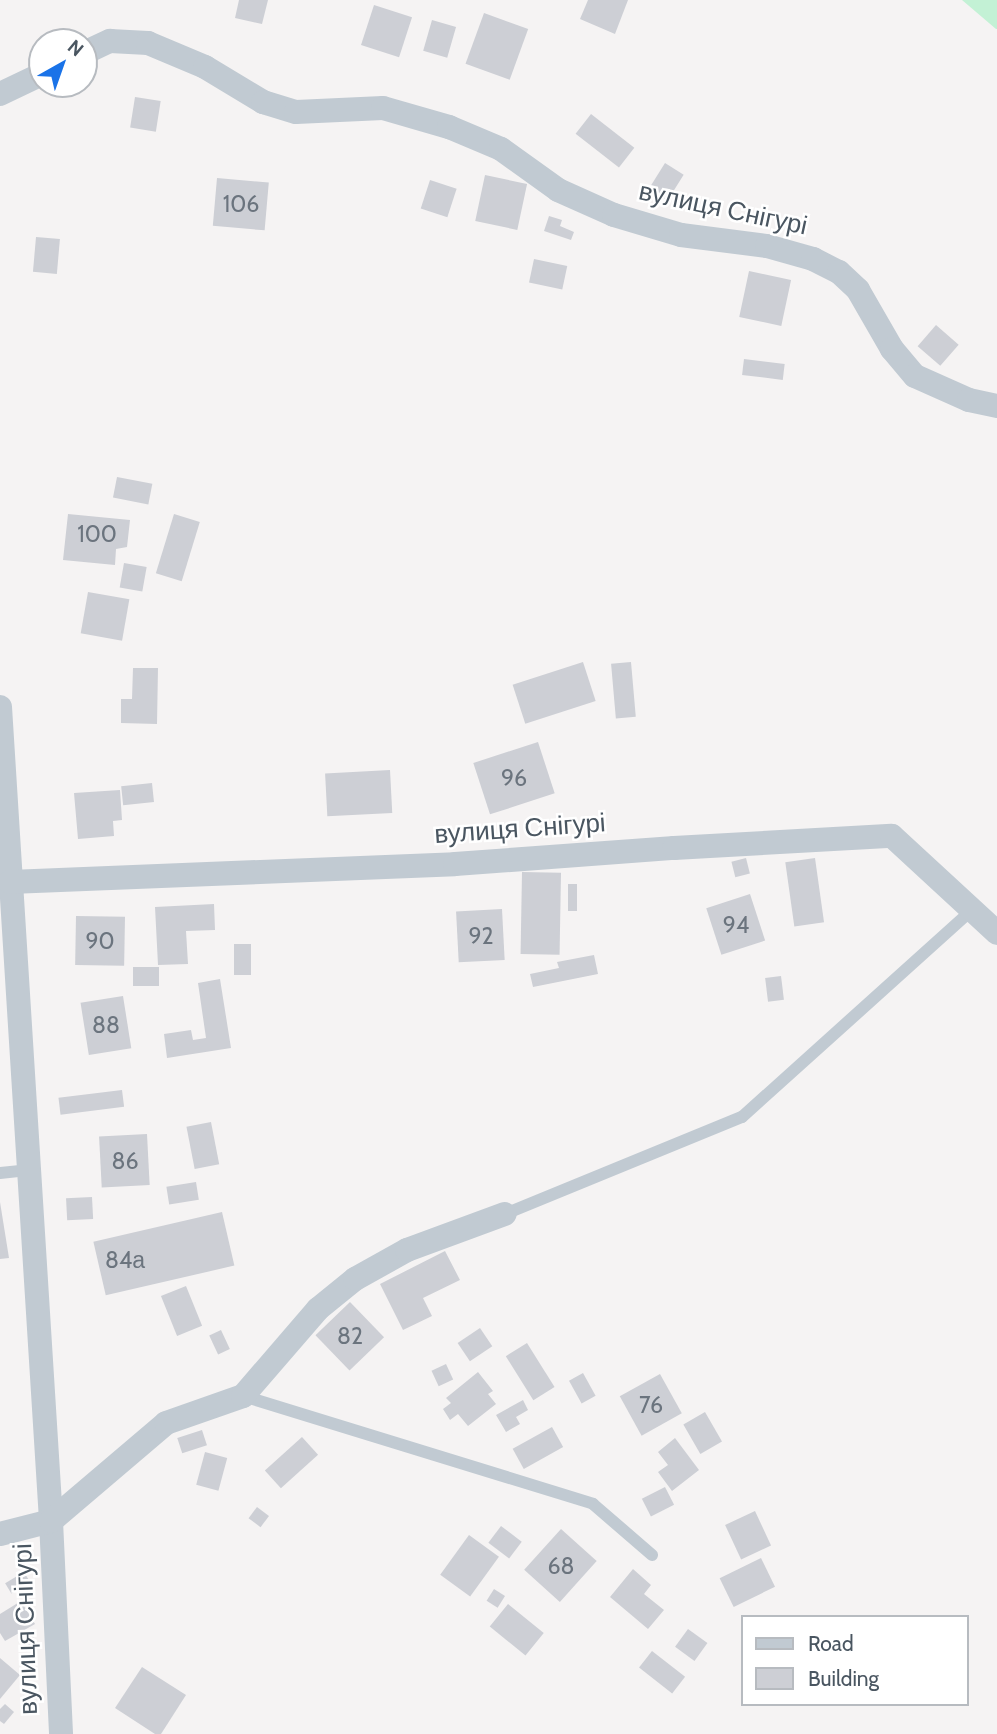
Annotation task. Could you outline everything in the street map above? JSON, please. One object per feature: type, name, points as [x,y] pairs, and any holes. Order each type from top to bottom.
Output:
[{"type":"street","name":"вулиця Снігурі","points":[[98,47],[110,41],[148,43],[205,67],[263,102],[296,112],[383,108],[449,127],[501,149],[558,190],[614,215],[681,235],[767,246],[813,259],[839,272],[858,290],[892,349],[915,376],[969,400],[997,406]]},
{"type":"street","points":[[0,94],[28,81]]},
{"type":"street","name":"вулиця Снігурі","points":[[0,707],[10,882],[8,964],[30,1170],[61,1734]]},
{"type":"street","name":"вулиця Снігурі","points":[[10,882],[455,864],[892,836],[997,933]]},
{"type":"street","name":"вулиця Снігурі","points":[[0,1534],[51,1521],[166,1423],[243,1396],[318,1309],[355,1279],[407,1250],[505,1214]]},
{"type":"lane","points":[[505,1214],[742,1117],[973,909]]},
{"type":"lane","points":[[0,1173],[30,1170]]},
{"type":"lane","points":[[243,1396],[593,1504],[652,1555]]},
{"type":"green space","points":[[962,0],[997,0],[997,29],[996,29]]},
{"type":"building","points":[[239,0],[268,0],[262,24],[235,18]]},
{"type":"building","points":[[588,0],[628,0],[615,34],[580,19]]},
{"type":"building","points":[[374,5],[412,17],[399,57],[361,45]]},
{"type":"building","points":[[484,13],[528,29],[510,80],[466,64]]},
{"type":"building","points":[[432,20],[456,27],[447,58],[423,51]]},
{"type":"building","points":[[135,97],[161,101],[156,132],[130,128]]},
{"type":"building","points":[[591,114],[634,148],[619,168],[576,134]]},
{"type":"building","points":[[665,163],[684,175],[667,201],[649,189]]},
{"type":"building","points":[[485,175],[527,184],[517,230],[475,221]]},
{"type":"building","points":[[217,178],[269,183],[265,230],[213,226]]},
{"type":"building","points":[[430,180],[457,189],[447,217],[421,209]]},
{"type":"building","points":[[549,216],[562,220],[560,226],[574,232],[571,240],[544,231]]},
{"type":"building","points":[[36,237],[60,239],[57,274],[33,272]]},
{"type":"building","points":[[534,259],[567,266],[562,290],[529,282]]},
{"type":"building","points":[[749,271],[791,280],[781,326],[739,317]]},
{"type":"building","points":[[936,325],[959,345],[940,366],[918,346]]},
{"type":"building","points":[[744,359],[785,364],[783,380],[742,375]]},
{"type":"building","points":[[117,477],[152,484],[148,504],[113,498]]},
{"type":"building","points":[[68,514],[130,520],[127,547],[116,549],[115,565],[63,560]]},
{"type":"building","points":[[174,514],[200,522],[182,581],[156,573]]},
{"type":"building","points":[[124,563],[147,567],[142,592],[120,588]]},
{"type":"building","points":[[88,592],[129,599],[122,641],[81,633]]},
{"type":"building","points":[[583,662],[596,701],[525,724],[513,685]]},
{"type":"building","points":[[631,662],[636,717],[616,719],[611,664]]},
{"type":"building","points":[[133,668],[158,668],[157,724],[121,723],[121,699],[132,699]]},
{"type":"building","points":[[538,742],[555,793],[490,814],[473,763]]},
{"type":"building","points":[[390,770],[392,813],[327,816],[325,773]]},
{"type":"building","points":[[152,783],[154,802],[123,805],[121,786]]},
{"type":"building","points":[[120,790],[122,820],[113,821],[114,836],[78,839],[74,793]]},
{"type":"building","points":[[746,858],[750,874],[735,877],[731,862]]},
{"type":"building","points":[[815,858],[824,922],[794,927],[785,862]]},
{"type":"building","points":[[522,872],[561,873],[560,955],[521,954]]},
{"type":"building","points":[[568,884],[577,884],[577,911],[568,911]]},
{"type":"building","points":[[750,894],[765,941],[721,955],[706,908]]},
{"type":"building","points":[[214,904],[215,930],[186,931],[188,964],[158,965],[155,907]]},
{"type":"building","points":[[502,909],[505,960],[459,962],[456,911]]},
{"type":"building","points":[[76,916],[125,917],[124,966],[75,965]]},
{"type":"building","points":[[234,944],[251,944],[251,975],[234,975]]},
{"type":"building","points":[[594,955],[598,974],[533,987],[530,974],[559,968],[557,962]]},
{"type":"building","points":[[133,967],[159,967],[159,986],[133,986]]},
{"type":"building","points":[[781,976],[784,1000],[768,1002],[765,978]]},
{"type":"building","points":[[220,979],[231,1048],[167,1058],[164,1034],[191,1030],[193,1040],[206,1038],[198,983]]},
{"type":"building","points":[[123,996],[131,1048],[89,1055],[81,1003]]},
{"type":"building","points":[[122,1090],[124,1107],[61,1115],[58,1098]]},
{"type":"building","points":[[211,1122],[219,1164],[195,1169],[186,1127]]},
{"type":"building","points":[[147,1134],[150,1185],[102,1187],[99,1137]]},
{"type":"building","points":[[196,1182],[199,1200],[169,1204],[166,1187]]},
{"type":"building","points":[[92,1197],[93,1219],[67,1220],[66,1198]]},
{"type":"building","points":[[0,1202],[9,1258],[0,1259]]},
{"type":"building","points":[[222,1212],[234,1266],[106,1295],[93,1242]]},
{"type":"building","points":[[445,1251],[460,1280],[423,1298],[432,1316],[403,1330],[380,1284]]},
{"type":"building","points":[[186,1286],[202,1326],[177,1336],[161,1296]]},
{"type":"building","points":[[350,1302],[384,1337],[350,1371],[315,1335]]},
{"type":"building","points":[[480,1328],[492,1346],[470,1361],[458,1343]]},
{"type":"building","points":[[221,1330],[230,1349],[218,1355],[209,1335]]},
{"type":"building","points":[[527,1343],[555,1387],[533,1400],[506,1356]]},
{"type":"building","points":[[446,1364],[453,1379],[439,1386],[431,1371]]},
{"type":"building","points":[[478,1372],[493,1391],[488,1394],[496,1404],[468,1426],[458,1414],[450,1420],[443,1409],[451,1403],[446,1398]]},
{"type":"building","points":[[583,1373],[596,1396],[582,1403],[569,1381]]},
{"type":"building","points":[[660,1374],[682,1413],[642,1436],[620,1396]]},
{"type":"building","points":[[523,1400],[528,1410],[516,1417],[520,1424],[506,1432],[496,1415]]},
{"type":"building","points":[[705,1412],[722,1441],[700,1454],[683,1424]]},
{"type":"building","points":[[552,1427],[563,1447],[524,1469],[513,1449]]},
{"type":"building","points":[[202,1430],[207,1445],[182,1453],[177,1438]]},
{"type":"building","points":[[302,1437],[318,1455],[281,1488],[265,1470]]},
{"type":"building","points":[[675,1438],[699,1470],[672,1491],[658,1472],[668,1465],[658,1452]]},
{"type":"building","points":[[205,1452],[227,1458],[218,1491],[196,1485]]},
{"type":"building","points":[[665,1487],[674,1505],[651,1517],[642,1499]]},
{"type":"building","points":[[257,1507],[269,1516],[261,1527],[249,1518]]},
{"type":"building","points":[[755,1511],[771,1545],[741,1559],[725,1525]]},
{"type":"building","points":[[501,1526],[522,1542],[509,1558],[488,1543]]},
{"type":"building","points":[[561,1529],[597,1561],[560,1602],[524,1570]]},
{"type":"building","points":[[469,1535],[499,1557],[470,1596],[440,1575]]},
{"type":"building","points":[[761,1558],[775,1587],[734,1607],[720,1578]]},
{"type":"building","points":[[633,1569],[651,1585],[644,1594],[664,1610],[648,1629],[610,1597]]},
{"type":"building","points":[[24,1572],[30,1582],[11,1594],[5,1583]]},
{"type":"building","points":[[494,1589],[505,1596],[498,1608],[487,1601]]},
{"type":"building","points":[[21,1601],[35,1624],[5,1641],[0,1633],[0,1614]]},
{"type":"building","points":[[508,1604],[544,1633],[525,1655],[490,1627]]},
{"type":"building","points":[[688,1629],[707,1643],[694,1661],[675,1647]]},
{"type":"building","points":[[31,1631],[37,1648],[26,1652],[21,1635]]},
{"type":"building","points":[[652,1651],[685,1677],[672,1693],[639,1668]]},
{"type":"building","points":[[0,1658],[20,1675],[0,1699]]},
{"type":"building","points":[[142,1667],[186,1695],[161,1734],[155,1734],[115,1708]]},
{"type":"building","points":[[5,1704],[14,1712],[4,1724],[0,1721],[0,1709]]}]
